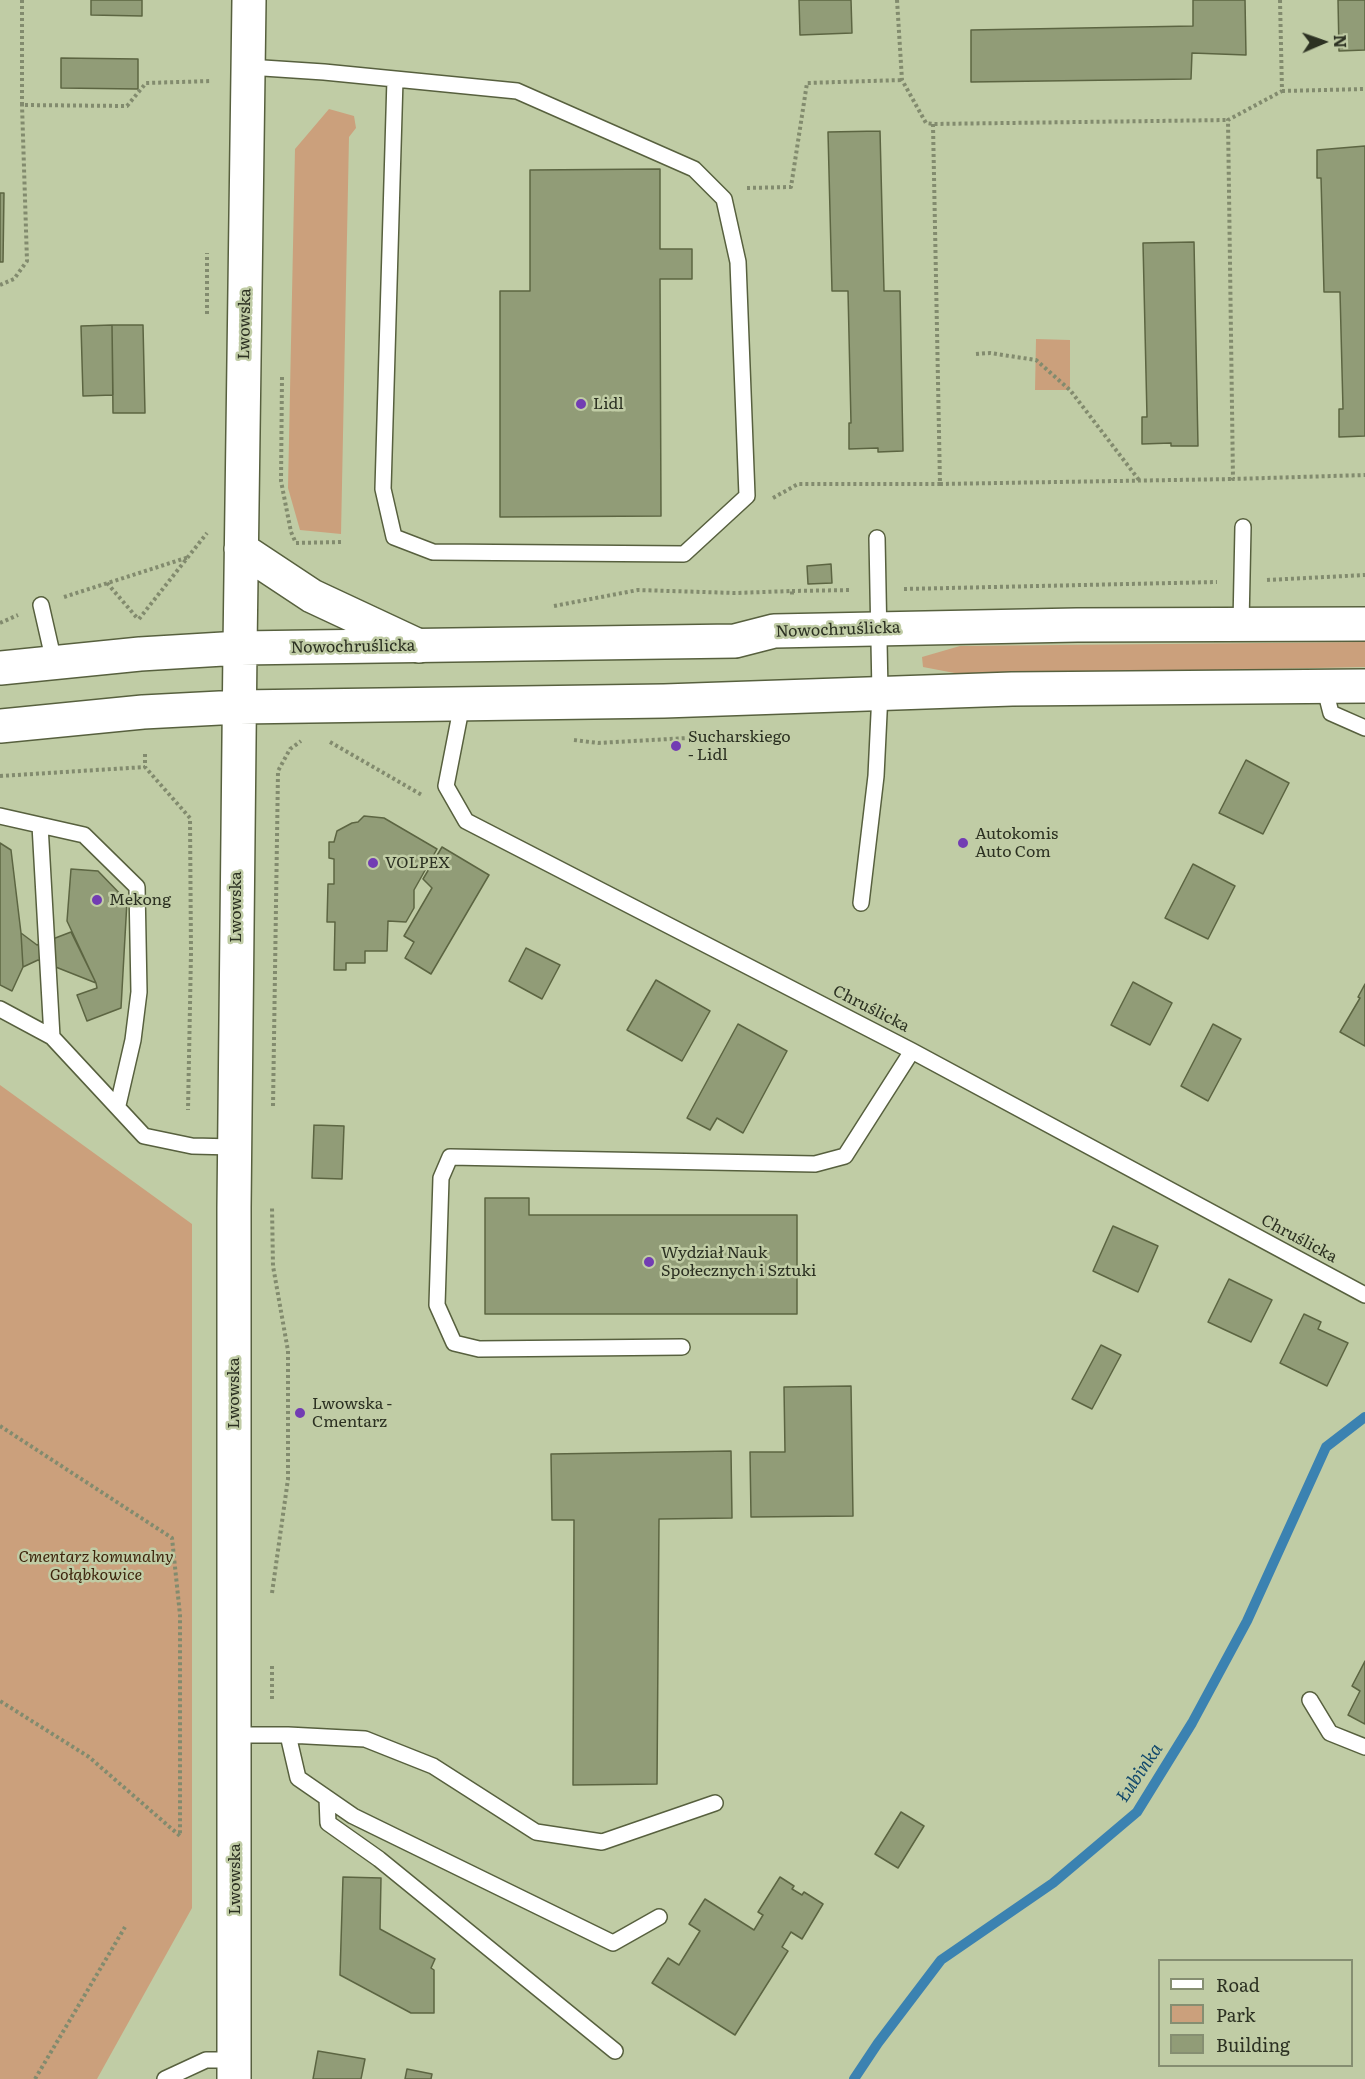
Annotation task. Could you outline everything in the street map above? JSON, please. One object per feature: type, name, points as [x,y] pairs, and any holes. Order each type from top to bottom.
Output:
[{"type":"main road","name":"Lwowska","points":[[234,2070],[234,1147],[240,648],[228,541],[249,0]]},
{"type":"main road","points":[[228,541],[312,596],[419,646]]},
{"type":"main road","name":"Nowochruślicka","points":[[0,668],[140,654],[240,648],[735,640],[774,631],[879,628],[1365,624]]},
{"type":"main road","points":[[0,726],[143,712],[239,707],[664,701],[1012,689],[1365,686]]},
{"type":"lane","points":[[248,67],[395,79],[517,91],[694,169],[724,199],[738,262],[747,496],[684,554],[433,552],[394,537],[383,489],[395,79]]},
{"type":"lane","points":[[1241,624],[1243,528]]},
{"type":"lane","points":[[861,903],[876,776],[880,693],[877,538]]},
{"type":"lane","points":[[41,605],[54,662]]},
{"type":"lane","points":[[1324,686],[1331,713],[1365,728]]},
{"type":"lane","points":[[462,704],[446,786],[466,821]]},
{"type":"lane","points":[[0,816],[84,835],[137,887],[139,992],[133,1040],[117,1106]]},
{"type":"lane","name":"Chruślicka","points":[[466,821],[912,1051],[1365,1295]]},
{"type":"lane","points":[[40,825],[52,1037]]},
{"type":"lane","points":[[0,1009],[52,1037],[144,1136],[192,1146],[234,1147]]},
{"type":"lane","points":[[682,1347],[479,1349],[454,1343],[437,1305],[441,1178],[450,1157],[815,1164],[845,1156],[912,1051]]},
{"type":"lane","points":[[1310,1700],[1330,1733],[1365,1747]]},
{"type":"lane","points":[[235,1734],[365,1739],[433,1766],[536,1832],[602,1842],[715,1803]]},
{"type":"lane","points":[[288,1735],[298,1778],[353,1816],[613,1943],[659,1917]]},
{"type":"lane","points":[[327,1798],[328,1823],[379,1859],[615,2051]]},
{"type":"lane","points":[[165,2079],[206,2060],[234,2070]]},
{"type":"path","points":[[0,285],[14,279],[27,261],[22,105],[22,0]]},
{"type":"path","points":[[897,0],[902,80],[926,123],[1228,120],[1282,91],[1365,89]]},
{"type":"path","points":[[1280,0],[1282,91]]},
{"type":"path","points":[[715,189],[791,187],[807,83],[902,80]]},
{"type":"path","points":[[22,105],[127,106],[146,83],[212,81]]},
{"type":"path","points":[[1228,120],[1233,479]]},
{"type":"path","points":[[933,124],[940,484]]},
{"type":"path","points":[[976,354],[990,353],[1036,360],[1070,390],[1140,481]]},
{"type":"path","points":[[282,375],[281,481],[288,532],[303,552]]},
{"type":"path","points":[[723,518],[754,512],[760,506],[798,484],[1140,481],[1365,475]]},
{"type":"path","points":[[107,584],[138,619],[207,533],[228,541]]},
{"type":"path","points":[[296,543],[343,542]]},
{"type":"path","points":[[0,623],[41,605],[189,557]]},
{"type":"path","points":[[549,607],[638,590],[735,593],[1242,582],[1365,575]]},
{"type":"path","points":[[792,591],[793,631]]},
{"type":"path","points":[[273,1112],[278,771],[290,749],[306,738]]},
{"type":"path","points":[[324,738],[466,821]]},
{"type":"path","points":[[145,754],[145,766],[189,818],[191,953],[188,1110]]},
{"type":"path","points":[[0,776],[145,766]]},
{"type":"path","points":[[271,1597],[288,1479],[288,1351],[273,1266],[272,1207]]},
{"type":"path","points":[[0,1426],[172,1538],[180,1616],[180,1836],[89,1757],[0,1701]]},
{"type":"path","points":[[272,1665],[272,1699]]},
{"type":"path","points":[[34,2079],[125,1927]]},
{"type":"green space","points":[[329,109],[354,116],[356,128],[349,137],[341,534],[300,530],[288,488],[295,149]]},
{"type":"green space","points":[[1036,339],[1070,340],[1070,390],[1035,390]]},
{"type":"green space","points":[[1365,642],[1365,667],[965,675],[923,667],[922,657],[960,646]]},
{"type":"green space","name":"Cmentarz komunalny Gołąbkowice","points":[[0,1085],[192,1224],[192,1908],[97,2079],[0,2079]]},
{"type":"building","points":[[91,0],[142,0],[142,16],[91,15]]},
{"type":"building","points":[[799,0],[851,0],[852,33],[800,35]]},
{"type":"building","points":[[1193,0],[1245,0],[1246,55],[1192,53],[1191,79],[971,82],[971,30],[1193,26]]},
{"type":"building","points":[[1338,0],[1365,0],[1365,50],[1339,51]]},
{"type":"building","points":[[61,58],[138,59],[138,89],[61,88]]},
{"type":"building","points":[[880,131],[884,291],[900,291],[903,451],[878,452],[878,448],[849,449],[849,423],[851,423],[848,291],[832,291],[828,132]]},
{"type":"building","points":[[1365,146],[1365,436],[1339,437],[1339,409],[1343,409],[1340,292],[1324,292],[1321,178],[1317,178],[1317,150]]},
{"type":"building","name":"Lidl","points":[[660,169],[660,249],[692,249],[692,279],[660,279],[661,516],[500,517],[500,291],[530,291],[530,170]]},
{"type":"building","points":[[0,193],[4,193],[3,262],[0,262]]},
{"type":"building","points":[[1194,242],[1198,446],[1171,446],[1171,443],[1142,444],[1142,417],[1147,417],[1143,243]]},
{"type":"building","points":[[112,325],[113,395],[83,396],[81,326]]},
{"type":"building","points":[[112,325],[143,325],[145,413],[113,413]]},
{"type":"building","points":[[831,564],[832,583],[808,584],[807,566]]},
{"type":"building","points":[[1246,760],[1289,783],[1263,834],[1219,813]]},
{"type":"building","points":[[364,816],[384,818],[437,849],[414,890],[414,908],[406,922],[388,921],[387,951],[365,951],[365,963],[346,963],[346,970],[334,970],[335,922],[327,922],[328,884],[334,884],[334,859],[329,858],[329,842],[334,842],[337,831],[358,822]]},
{"type":"building","points":[[0,843],[11,850],[21,933],[23,967],[12,991],[0,985]]},
{"type":"building","points":[[442,847],[489,875],[431,974],[405,958],[414,942],[404,936],[432,888],[423,879]]},
{"type":"building","points":[[1193,864],[1235,886],[1208,939],[1165,918]]},
{"type":"building","points":[[71,869],[98,871],[127,901],[121,1008],[87,1021],[77,995],[97,988],[67,921]]},
{"type":"building","points":[[71,932],[96,983],[38,960],[23,967],[21,933],[37,945]]},
{"type":"building","points":[[526,948],[560,965],[542,999],[509,981]]},
{"type":"building","points":[[656,980],[710,1011],[682,1061],[627,1030]]},
{"type":"building","points":[[1133,982],[1172,1003],[1150,1045],[1111,1025]]},
{"type":"building","points":[[1365,984],[1365,1046],[1340,1032],[1360,998],[1358,997]]},
{"type":"building","points":[[738,1024],[787,1051],[743,1133],[717,1118],[710,1130],[687,1118]]},
{"type":"building","points":[[1213,1024],[1241,1039],[1208,1101],[1181,1086]]},
{"type":"building","points":[[314,1125],[344,1126],[342,1179],[312,1178]]},
{"type":"building","points":[[485,1198],[529,1198],[529,1215],[797,1215],[797,1314],[485,1314]]},
{"type":"building","points":[[1113,1226],[1158,1246],[1138,1292],[1093,1271]]},
{"type":"building","points":[[1229,1279],[1272,1300],[1251,1342],[1208,1322]]},
{"type":"building","points":[[1304,1314],[1321,1322],[1318,1329],[1348,1343],[1327,1386],[1280,1363]]},
{"type":"building","points":[[1101,1345],[1121,1355],[1092,1409],[1072,1399]]},
{"type":"building","points":[[851,1386],[853,1516],[751,1517],[750,1452],[785,1452],[784,1387]]},
{"type":"building","points":[[731,1451],[732,1518],[659,1519],[657,1784],[573,1785],[574,1520],[552,1520],[551,1454]]},
{"type":"building","points":[[1365,1661],[1365,1724],[1348,1715],[1360,1691],[1352,1686]]},
{"type":"building","points":[[901,1812],[924,1826],[898,1868],[875,1854]]},
{"type":"building","points":[[343,1877],[381,1878],[380,1929],[435,1959],[431,1968],[434,1970],[434,2013],[411,2013],[340,1975]]},
{"type":"building","points":[[780,1877],[794,1886],[792,1889],[802,1895],[804,1892],[823,1904],[802,1939],[791,1932],[782,1947],[788,1951],[735,2035],[652,1983],[668,1958],[679,1965],[700,1931],[689,1924],[705,1899],[754,1930],[763,1915],[758,1912]]},
{"type":"building","points":[[318,2051],[365,2059],[361,2079],[313,2079]]},
{"type":"building","points":[[407,2069],[432,2074],[431,2079],[405,2079]]},
{"type":"waterway","name":"Łubinka","points":[[854,2079],[878,2043],[941,1960],[1053,1883],[1137,1812],[1192,1723],[1247,1621],[1326,1447],[1365,1417]]},
{"type":"place","name":"Lidl","points":[[581,404]]},
{"type":"place","name":"Sucharskiego - Lidl","points":[[676,746]]},
{"type":"place","name":"Autokomis Auto Com","points":[[963,843]]},
{"type":"place","name":"VOLPEX","points":[[373,863]]},
{"type":"place","name":"Mekong","points":[[97,900]]},
{"type":"place","name":"Wydział Nauk Społecznych i Sztuki","points":[[649,1262]]},
{"type":"place","name":"Lwowska - Cmentarz","points":[[300,1413]]}]
